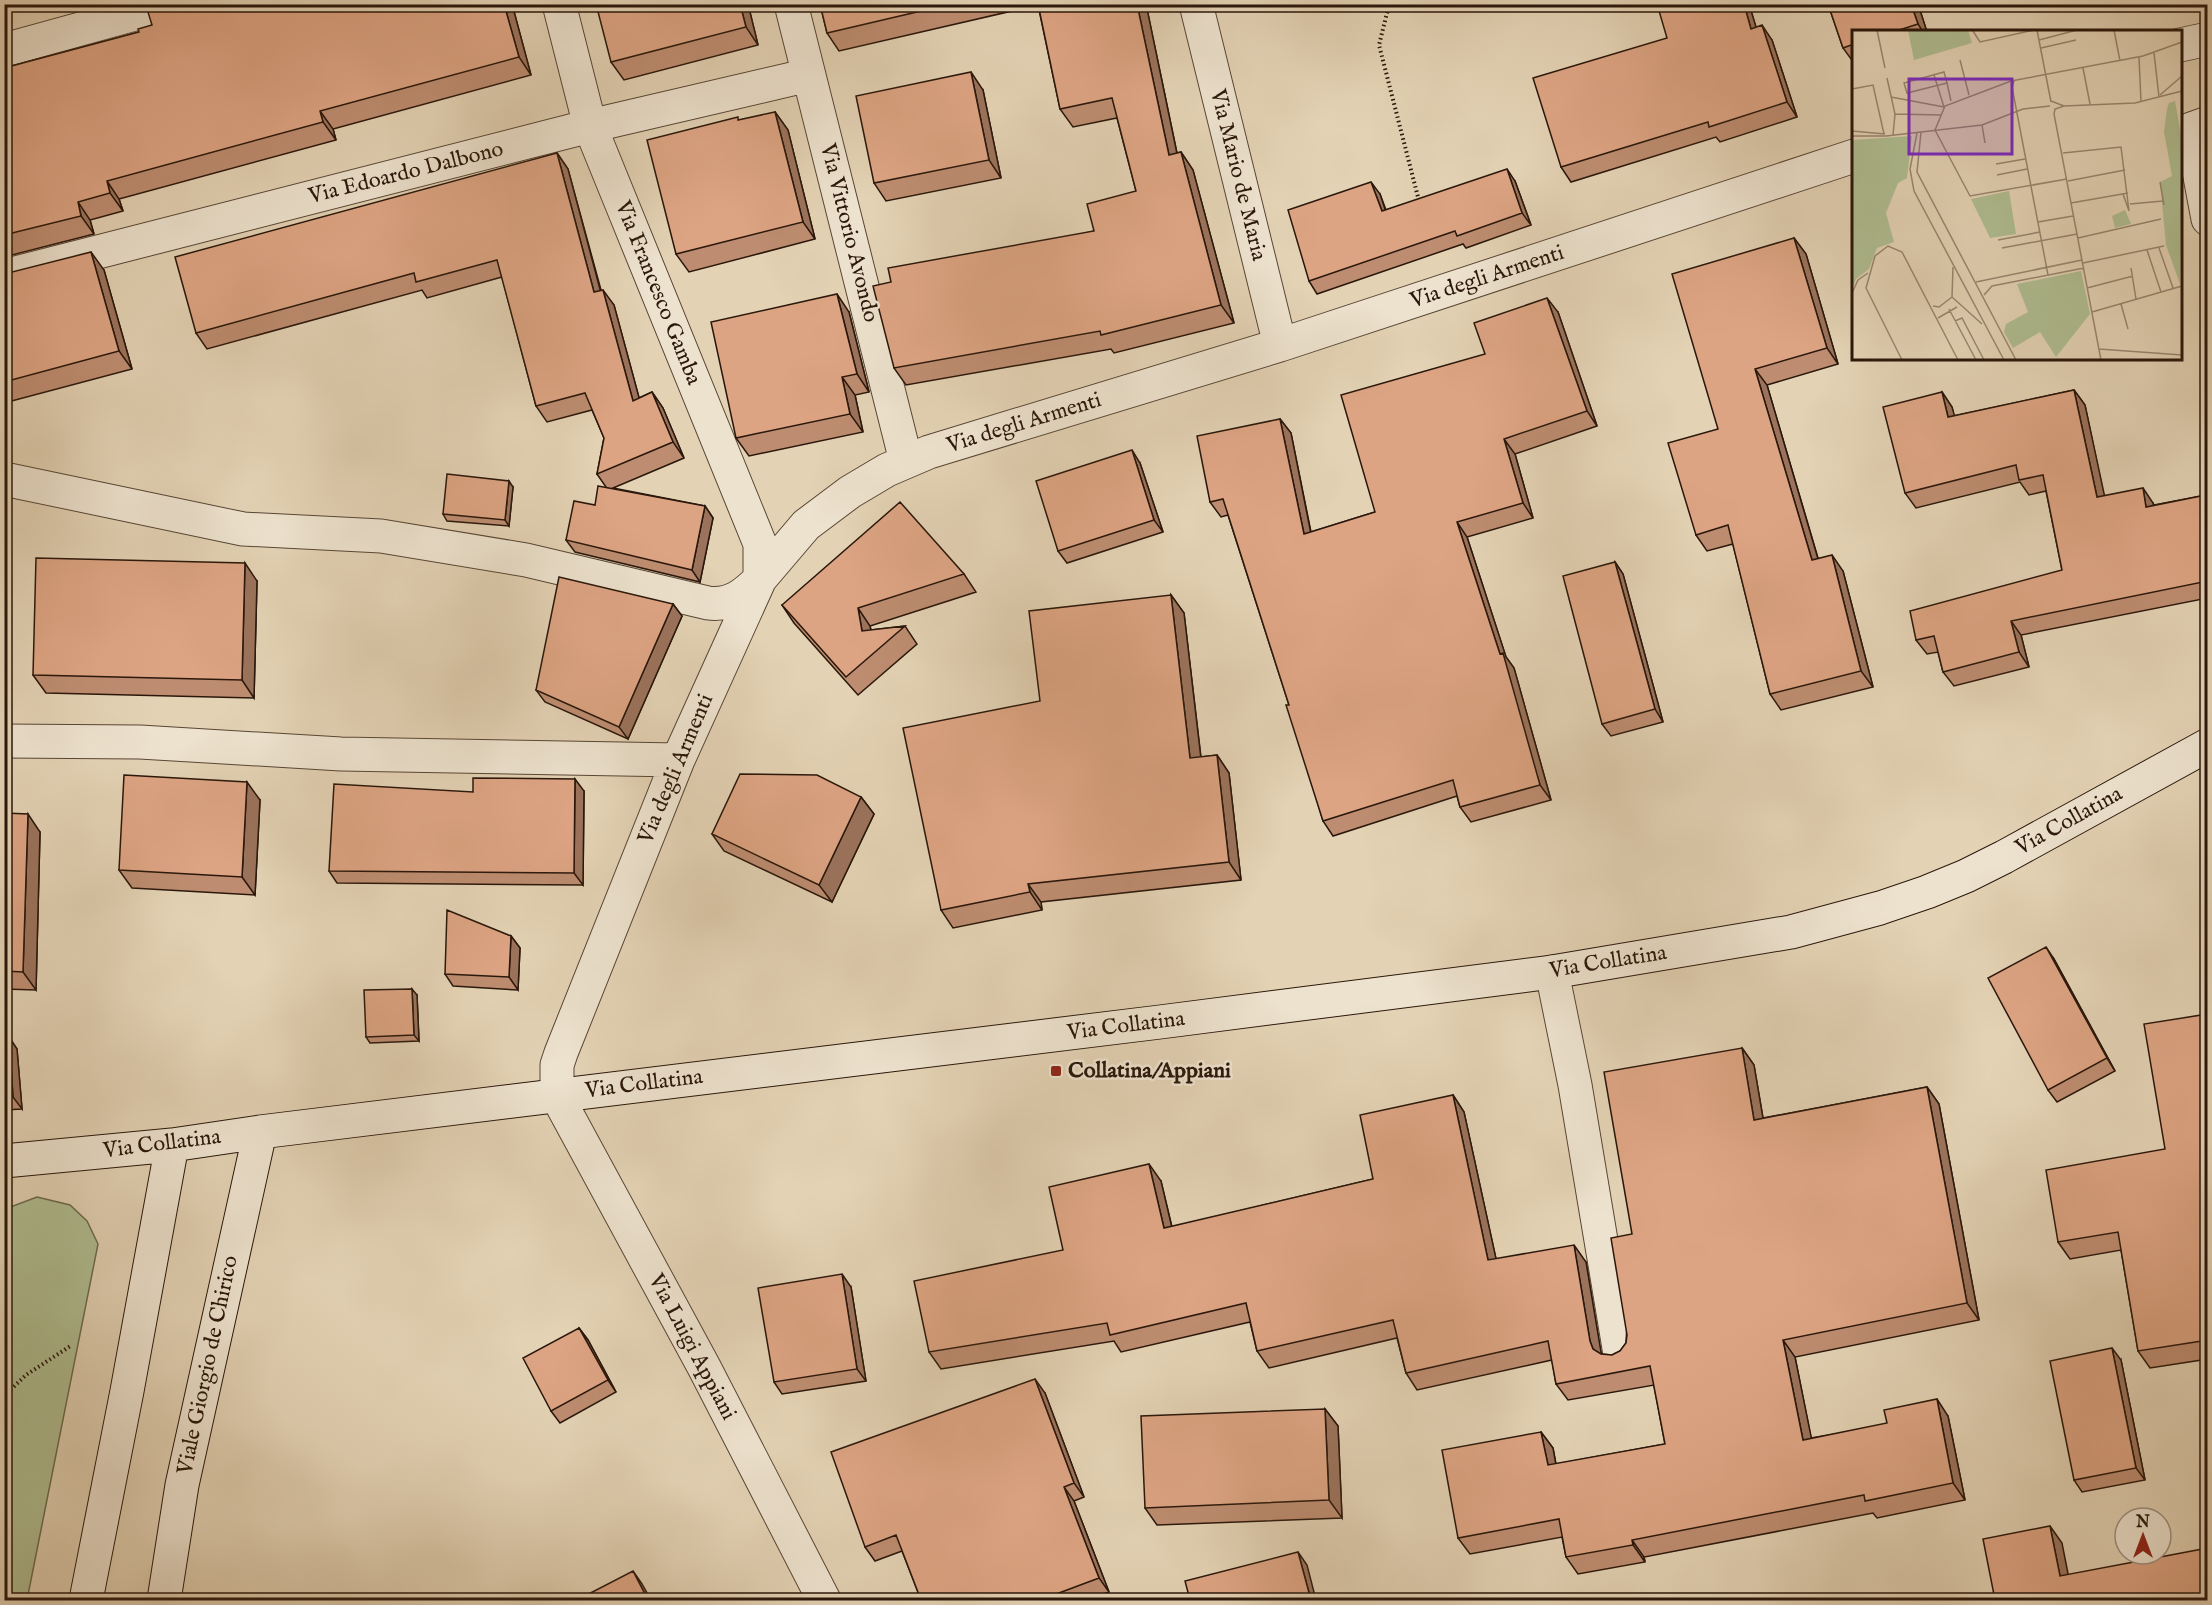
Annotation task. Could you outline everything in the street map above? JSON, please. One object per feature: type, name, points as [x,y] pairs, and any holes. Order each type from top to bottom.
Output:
[{"type":"street","points":[[4,50],[171,4]]},
{"type":"street","name":"Via Francesco Gamba","points":[[559,4],[590,126],[760,544],[760,579]]},
{"type":"street","name":"Via Vittorio Avondo","points":[[791,4],[906,461]]},
{"type":"street","name":"Via Mario de Maria","points":[[1196,4],[1280,345]]},
{"type":"street","points":[[2182,45],[2208,39]]},
{"type":"street","name":"Via Edoardo Dalbono","points":[[4,276],[590,126],[809,75]]},
{"type":"street","points":[[2193,127],[2197,166],[2208,219]]},
{"type":"street","name":"Via degli Armenti","points":[[556,1096],[557,1065],[561,1053],[678,760],[760,579],[791,540],[818,514],[850,492],[906,461],[951,444],[1280,345],[1852,157]]},
{"type":"street","points":[[4,479],[243,528],[381,536],[526,560],[708,603],[729,602],[736,599],[749,591],[760,579]]},
{"type":"street","points":[[4,741],[140,742],[340,754],[678,760]]},
{"type":"street","name":"Via Collatina","points":[[4,1161],[172,1145],[260,1132],[1552,972],[1791,932],[1853,917],[1927,892],[2004,857],[2208,745]]},
{"type":"street","points":[[1552,972],[1575,1085],[1620,1354]]},
{"type":"street","name":"Via Luigi Appiani","points":[[556,1096],[704,1368],[824,1600]]},
{"type":"street","name":"Viale Giorgio de Chirico","points":[[164,1600],[182,1485],[260,1132]]},
{"type":"street","points":[[86,1600],[172,1145]]},
{"type":"path","points":[[1392,4],[1387,13],[1379,45],[1420,206]]},
{"type":"path","points":[[4,1396],[26,1375],[72,1345]]},
{"type":"green space","points":[[37,1197],[70,1205],[87,1221],[98,1244],[27,1600],[5,1600],[5,1209]]},
{"type":"building","points":[[158,4],[504,4],[519,57],[320,111],[323,122],[107,181],[110,193],[78,202],[81,216],[4,235],[4,68],[139,32],[138,29],[152,25],[147,9]]},
{"type":"building","points":[[596,4],[740,4],[746,27],[611,62]]},
{"type":"building","points":[[820,4],[951,4],[827,33]]},
{"type":"building","points":[[1038,4],[1137,4],[1169,155],[1181,152],[1221,305],[1101,335],[1100,331],[894,368],[873,286],[891,282],[888,268],[1094,231],[1087,204],[1136,191],[1112,98],[1060,109]]},
{"type":"building","points":[[1657,4],[1744,4],[1751,29],[1762,25],[1787,102],[1709,127],[1708,122],[1561,167],[1533,78],[1667,38]]},
{"type":"building","points":[[1828,4],[1911,4],[1918,24],[1899,30],[1852,30],[1852,45],[1843,48]]},
{"type":"building","points":[[971,72],[989,160],[874,183],[856,96]]},
{"type":"building","points":[[775,112],[803,222],[676,254],[647,140],[738,117],[738,120]]},
{"type":"building","points":[[557,153],[594,292],[603,290],[633,401],[652,392],[673,442],[597,474],[604,438],[585,393],[536,406],[497,260],[416,282],[414,273],[196,333],[175,257]]},
{"type":"building","points":[[1507,169],[1522,213],[1457,236],[1455,231],[1309,281],[1288,210],[1371,182],[1382,211]]},
{"type":"building","points":[[1794,238],[1827,348],[1755,369],[1812,560],[1832,555],[1861,671],[1770,694],[1728,525],[1696,535],[1668,443],[1718,429],[1672,274]]},
{"type":"building","points":[[91,252],[119,351],[4,382],[4,274]]},
{"type":"building","points":[[837,294],[857,374],[842,377],[850,414],[736,438],[711,322]]},
{"type":"building","points":[[1547,298],[1587,411],[1504,439],[1523,503],[1457,522],[1500,654],[1503,653],[1540,785],[1460,807],[1453,780],[1323,821],[1286,705],[1289,705],[1223,499],[1210,502],[1197,436],[1280,419],[1304,534],[1375,512],[1341,395],[1485,354],[1474,323]]},
{"type":"building","points":[[2074,390],[2097,497],[2143,488],[2146,507],[2201,496],[2208,529],[2208,581],[2011,621],[2019,652],[1943,672],[1934,636],[1916,640],[1910,611],[2062,570],[2043,475],[2019,480],[2016,465],[1905,493],[1883,407],[1942,392],[1948,417]]},
{"type":"building","points":[[1132,450],[1154,520],[1058,551],[1036,481]]},
{"type":"building","points":[[447,474],[509,481],[505,520],[443,514]]},
{"type":"building","points":[[598,486],[705,506],[692,570],[566,540],[574,501],[595,505]]},
{"type":"building","points":[[900,502],[964,574],[858,608],[862,631],[905,626],[846,677],[782,605]]},
{"type":"building","points":[[36,558],[245,563],[242,680],[33,675]]},
{"type":"building","points":[[1615,562],[1655,709],[1602,724],[1563,576]]},
{"type":"building","points":[[559,577],[673,604],[619,727],[536,690]]},
{"type":"building","points":[[1171,595],[1190,758],[1217,755],[1229,862],[1028,884],[1030,892],[941,910],[903,728],[1040,701],[1029,611]]},
{"type":"building","points":[[740,774],[817,775],[861,797],[819,885],[712,834]]},
{"type":"building","points":[[124,775],[247,782],[242,877],[119,870]]},
{"type":"building","points":[[473,778],[575,779],[574,873],[329,871],[334,784],[473,792]]},
{"type":"building","points":[[4,813],[28,814],[23,972],[4,971]]},
{"type":"building","points":[[447,910],[511,936],[509,977],[445,974]]},
{"type":"building","points":[[2046,947],[2107,1058],[2048,1090],[1988,978]]},
{"type":"building","points":[[412,989],[414,1035],[366,1037],[364,990]]},
{"type":"building","points":[[2208,1014],[2208,1340],[2138,1351],[2118,1232],[2058,1242],[2046,1170],[2165,1149],[2144,1024]]},
{"type":"building","points":[[4,1037],[9,1037],[13,1097],[4,1097]]},
{"type":"building","points":[[1742,1048],[1754,1120],[1927,1087],[1967,1303],[1783,1340],[1803,1440],[1887,1423],[1884,1410],[1937,1399],[1953,1483],[1865,1501],[1864,1495],[1632,1540],[1633,1545],[1566,1557],[1559,1519],[1458,1538],[1442,1450],[1541,1432],[1548,1465],[1665,1444],[1650,1366],[1556,1384],[1548,1341],[1406,1373],[1393,1320],[1257,1351],[1246,1303],[1110,1335],[1107,1323],[929,1352],[914,1281],[1063,1250],[1049,1187],[1149,1164],[1164,1228],[1373,1179],[1360,1115],[1453,1095],[1488,1260],[1574,1245],[1590,1341],[1593,1349],[1601,1354],[1612,1355],[1620,1351],[1626,1343],[1627,1335],[1611,1238],[1632,1234],[1604,1072]]},
{"type":"building","points":[[842,1274],[857,1369],[774,1382],[758,1288]]},
{"type":"building","points":[[579,1328],[608,1380],[551,1411],[523,1358]]},
{"type":"building","points":[[2112,1348],[2136,1468],[2074,1480],[2050,1361]]},
{"type":"building","points":[[1035,1379],[1074,1483],[1064,1487],[1099,1578],[1051,1596],[1053,1600],[921,1600],[896,1535],[865,1547],[831,1452]]},
{"type":"building","points":[[1325,1409],[1329,1500],[1145,1508],[1141,1416]]},
{"type":"building","points":[[2050,1526],[2060,1576],[2113,1566],[2173,1566],[2173,1555],[2208,1548],[2208,1600],[1995,1600],[1983,1539]]},
{"type":"building","points":[[1298,1552],[1311,1600],[1190,1600],[1185,1581]]},
{"type":"building","points":[[633,1571],[648,1600],[577,1600]]},
{"type":"place","name":"Collatina/Appiani","points":[[1056,1071]]}]
